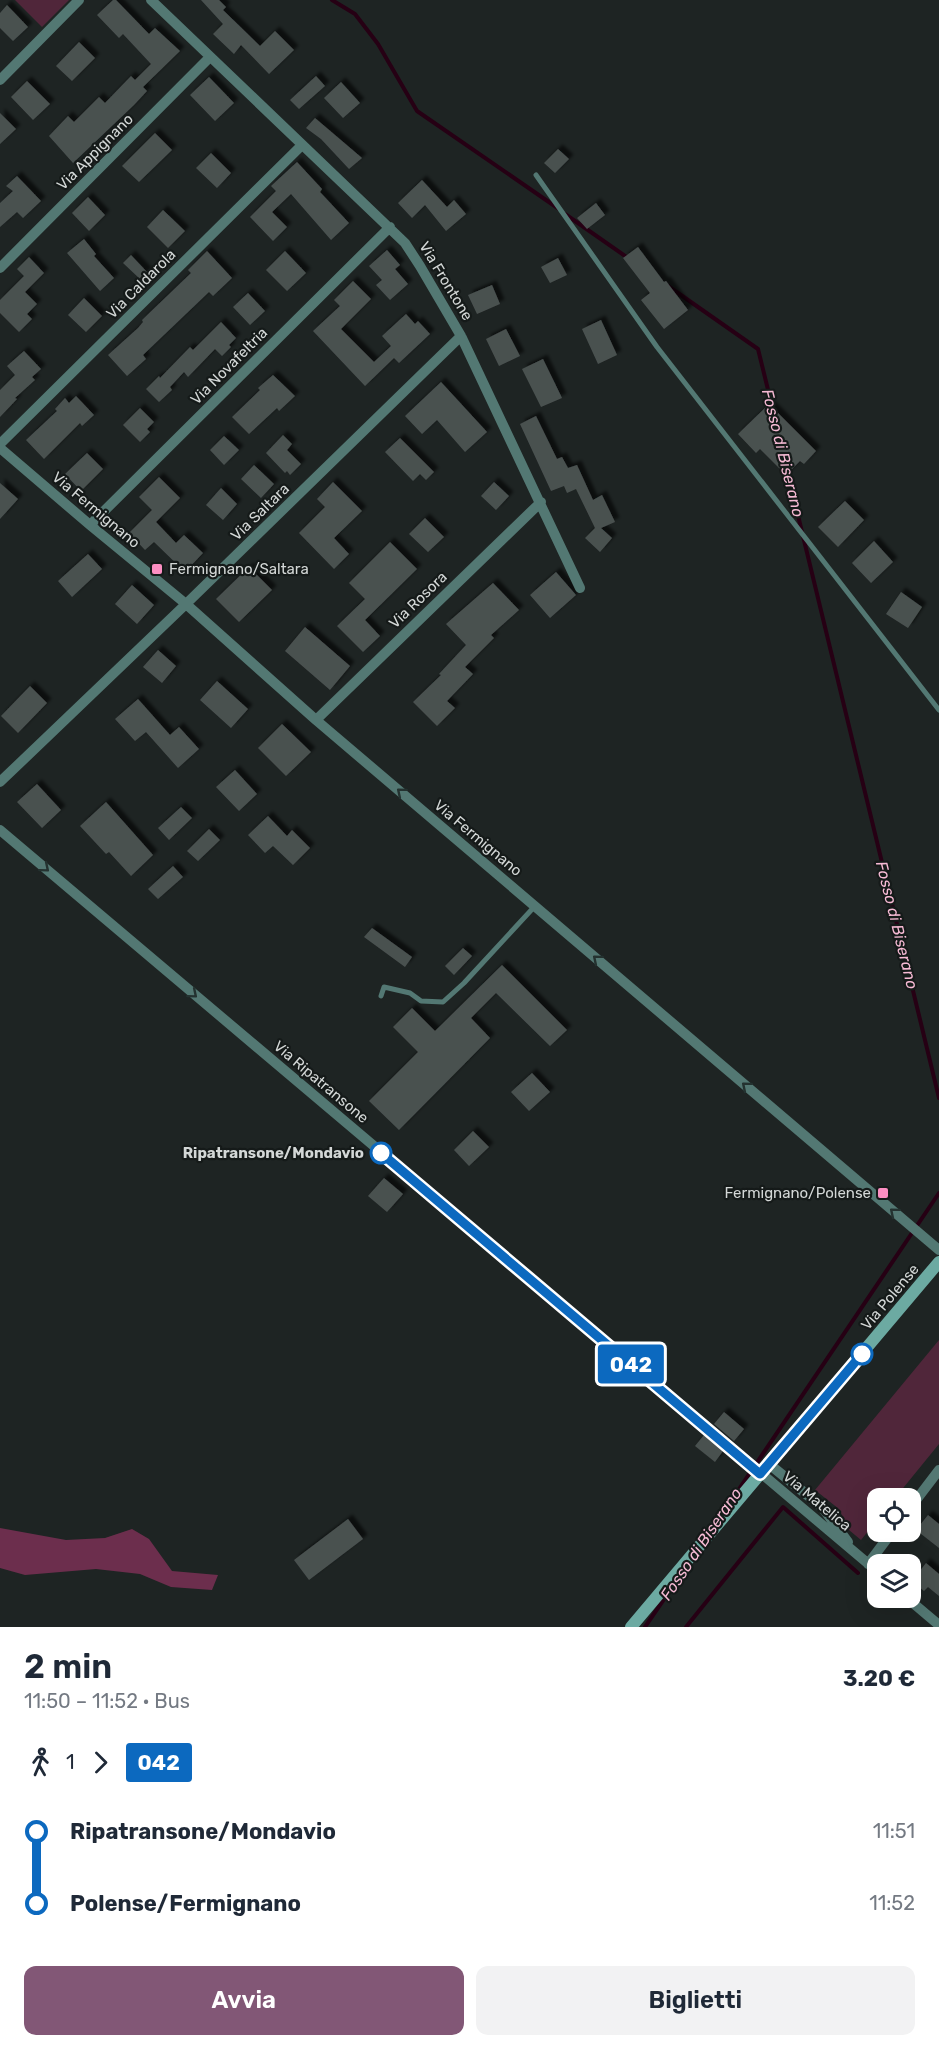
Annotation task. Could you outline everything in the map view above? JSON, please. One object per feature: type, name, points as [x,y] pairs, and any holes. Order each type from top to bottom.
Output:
[{"type":"main road","name":"Via Polense","points":[[631,1627],[939,1262]]},
{"type":"street","points":[[0,80],[79,0]]},
{"type":"street","name":"Via Frontone","points":[[151,0],[405,243],[461,336],[580,588]]},
{"type":"street","name":"Via Appignano","points":[[0,268],[210,57]]},
{"type":"street","name":"Via Caldarola","points":[[0,446],[302,145]]},
{"type":"street","name":"Via Novafeltria","points":[[90,525],[390,227]]},
{"type":"street","name":"Via Saltara","points":[[0,782],[461,336]]},
{"type":"street","name":"Via Fermignano","points":[[0,446],[90,525],[186,604],[316,720],[939,1250]]},
{"type":"street","name":"Via Rosora","points":[[316,720],[541,502]]},
{"type":"street","name":"Via Ripatransone","points":[[0,830],[765,1469]]},
{"type":"street","name":"Via Matelica","points":[[765,1469],[782,1474],[802,1490],[828,1514],[855,1552]]},
{"type":"street","name":"Via Matelica","points":[[765,1469],[772,1484],[867,1562]]},
{"type":"street","points":[[921,1494],[939,1470]]},
{"type":"street","points":[[875,1554],[884,1542]]},
{"type":"street","points":[[919,1608],[939,1625]]},
{"type":"lane","points":[[536,175],[657,347],[939,710]]},
{"type":"lane","points":[[381,996],[384,987],[410,993],[422,1001],[443,1002],[464,983],[535,906]]},
{"type":"shaded area","points":[[15,0],[69,0],[42,27]]},
{"type":"shaded area","points":[[939,1340],[939,1444],[903,1488],[867,1488],[867,1532],[861,1540],[849,1530],[839,1509],[815,1490]]},
{"type":"shaded area","points":[[0,1528],[66,1540],[105,1538],[132,1529],[149,1539],[172,1571],[218,1575],[212,1590],[171,1587],[140,1574],[96,1569],[25,1575],[0,1568]]},
{"type":"building","points":[[113,0],[116,0],[149,34],[155,28],[180,51],[143,87],[147,91],[134,105],[73,163],[49,136],[68,116],[74,122],[99,97],[105,103],[131,76],[135,80],[151,64],[123,34],[119,38],[97,15]]},
{"type":"building","points":[[201,0],[219,0],[226,7],[223,10],[260,46],[275,31],[294,50],[269,74],[241,45],[234,54],[213,34],[223,24]]},
{"type":"building","points":[[7,5],[28,27],[13,41],[0,28],[0,13]]},
{"type":"building","points":[[79,42],[95,58],[72,81],[56,66]]},
{"type":"building","points":[[316,76],[325,86],[299,109],[290,100]]},
{"type":"building","points":[[209,77],[234,103],[215,121],[190,95]]},
{"type":"building","points":[[27,81],[50,104],[33,120],[11,97]]},
{"type":"building","points":[[341,82],[360,103],[343,118],[324,98]]},
{"type":"building","points":[[0,113],[16,129],[0,144]]},
{"type":"building","points":[[315,118],[362,158],[349,169],[321,139],[306,128]]},
{"type":"building","points":[[155,133],[172,150],[139,182],[122,166]]},
{"type":"building","points":[[558,149],[569,159],[555,173],[544,163]]},
{"type":"building","points":[[211,153],[231,173],[217,188],[196,168]]},
{"type":"building","points":[[297,162],[322,189],[320,192],[349,223],[331,240],[291,194],[272,212],[287,227],[273,241],[250,217],[276,191],[271,186]]},
{"type":"building","points":[[17,176],[41,201],[23,218],[17,212],[0,227],[0,203],[13,191],[6,186]]},
{"type":"building","points":[[422,180],[447,207],[454,200],[466,214],[446,231],[425,205],[412,218],[398,203]]},
{"type":"building","points":[[88,197],[105,215],[89,231],[72,213]]},
{"type":"building","points":[[596,203],[605,215],[587,229],[577,218]]},
{"type":"building","points":[[163,210],[185,231],[168,248],[147,227]]},
{"type":"building","points":[[84,239],[96,254],[94,256],[114,278],[100,291],[67,253]]},
{"type":"building","points":[[638,247],[688,310],[664,329],[641,300],[650,293],[623,258]]},
{"type":"building","points":[[387,250],[400,265],[395,269],[408,284],[390,300],[376,285],[382,280],[369,266]]},
{"type":"building","points":[[207,251],[232,278],[213,296],[209,292],[143,355],[146,359],[127,376],[108,355],[138,328],[142,320],[191,273],[188,270]]},
{"type":"building","points":[[285,251],[306,273],[287,291],[266,270]]},
{"type":"building","points":[[131,255],[147,272],[140,279],[123,263]]},
{"type":"building","points":[[29,257],[44,273],[25,292],[37,304],[27,314],[32,319],[19,332],[0,313],[0,300],[24,276],[17,269]]},
{"type":"building","points":[[558,258],[567,275],[550,283],[541,267]]},
{"type":"building","points":[[353,281],[371,299],[341,329],[374,362],[391,346],[382,336],[406,314],[415,324],[418,321],[430,334],[399,363],[394,358],[365,386],[313,331],[340,306],[334,300]]},
{"type":"building","points":[[492,285],[500,304],[477,314],[468,295]]},
{"type":"building","points":[[248,293],[265,311],[250,325],[233,307]]},
{"type":"building","points":[[84,298],[102,316],[86,332],[68,315]]},
{"type":"building","points":[[601,320],[617,355],[598,364],[582,329]]},
{"type":"building","points":[[221,322],[236,338],[229,345],[231,347],[222,356],[215,349],[188,377],[184,372],[170,387],[172,390],[159,402],[146,389],[190,347],[193,350]]},
{"type":"building","points":[[506,329],[520,356],[499,366],[486,339]]},
{"type":"building","points":[[24,351],[41,369],[32,377],[35,380],[15,398],[17,399],[0,417],[0,390],[15,375],[7,366]]},
{"type":"building","points":[[543,359],[562,398],[541,407],[522,369]]},
{"type":"building","points":[[273,375],[295,396],[279,411],[277,408],[249,434],[232,417]]},
{"type":"building","points":[[441,382],[487,432],[465,452],[437,420],[422,434],[405,416]]},
{"type":"building","points":[[76,396],[94,415],[82,426],[80,423],[44,459],[26,440],[57,411],[55,409],[65,398],[69,403]]},
{"type":"building","points":[[769,404],[816,451],[804,464],[800,461],[786,475],[760,449],[756,453],[738,434]]},
{"type":"building","points":[[140,408],[154,422],[147,429],[150,432],[140,442],[123,425]]},
{"type":"building","points":[[536,416],[557,459],[562,457],[568,468],[577,465],[593,500],[602,495],[615,522],[601,528],[612,538],[600,552],[585,538],[595,528],[576,489],[567,493],[564,486],[551,491],[520,424]]},
{"type":"building","points":[[283,435],[292,444],[287,450],[301,464],[290,475],[287,471],[285,473],[266,453]]},
{"type":"building","points":[[224,436],[239,450],[224,465],[210,450]]},
{"type":"building","points":[[400,438],[434,472],[426,480],[420,474],[413,481],[385,452]]},
{"type":"building","points":[[87,453],[103,469],[81,491],[65,474]]},
{"type":"building","points":[[254,465],[274,484],[261,498],[241,479]]},
{"type":"building","points":[[159,477],[180,498],[156,522],[176,543],[184,535],[203,553],[185,572],[154,542],[145,550],[129,533],[152,510],[139,497]]},
{"type":"building","points":[[333,482],[362,511],[334,538],[349,554],[334,569],[299,533],[325,507],[317,499]]},
{"type":"building","points":[[494,482],[509,496],[496,510],[481,496]]},
{"type":"building","points":[[0,483],[18,499],[0,519]]},
{"type":"building","points":[[221,488],[237,504],[223,520],[206,505]]},
{"type":"building","points":[[845,501],[864,520],[838,547],[818,527]]},
{"type":"building","points":[[425,518],[444,537],[428,552],[409,534]]},
{"type":"building","points":[[874,541],[893,562],[871,583],[852,563]]},
{"type":"building","points":[[390,542],[417,569],[365,620],[380,636],[363,652],[337,626],[365,599],[349,583]]},
{"type":"building","points":[[88,554],[102,569],[72,597],[58,581]]},
{"type":"building","points":[[249,567],[272,590],[239,622],[216,599]]},
{"type":"building","points":[[556,572],[576,595],[550,618],[530,595]]},
{"type":"building","points":[[493,583],[519,610],[491,635],[494,638],[465,667],[473,674],[447,701],[455,708],[437,726],[413,702],[441,675],[439,674],[466,645],[446,624]]},
{"type":"building","points":[[132,585],[154,605],[137,624],[115,604]]},
{"type":"building","points":[[901,592],[922,607],[908,628],[886,614]]},
{"type":"building","points":[[305,627],[350,666],[330,690],[285,651]]},
{"type":"building","points":[[158,650],[176,666],[162,683],[143,667]]},
{"type":"building","points":[[217,681],[248,709],[231,728],[200,700]]},
{"type":"building","points":[[30,686],[47,703],[18,733],[1,716]]},
{"type":"building","points":[[138,699],[170,735],[179,727],[199,749],[178,768],[146,732],[135,741],[115,719]]},
{"type":"building","points":[[282,724],[311,752],[286,776],[258,748]]},
{"type":"building","points":[[235,770],[257,794],[239,811],[216,787]]},
{"type":"building","points":[[37,784],[61,810],[42,828],[17,802]]},
{"type":"building","points":[[106,802],[153,855],[131,876],[80,826]]},
{"type":"building","points":[[181,807],[192,818],[169,840],[158,828]]},
{"type":"building","points":[[268,816],[287,836],[292,830],[310,848],[293,865],[273,846],[265,853],[248,835]]},
{"type":"building","points":[[209,829],[220,840],[198,861],[187,851]]},
{"type":"building","points":[[173,866],[183,877],[158,899],[148,889]]},
{"type":"building","points":[[372,928],[412,957],[405,967],[364,937]]},
{"type":"building","points":[[463,948],[472,956],[454,975],[445,966]]},
{"type":"building","points":[[502,965],[567,1030],[550,1046],[496,993],[471,1018],[490,1038],[399,1130],[369,1101],[418,1052],[393,1027],[412,1008],[435,1031]]},
{"type":"building","points":[[532,1073],[550,1092],[529,1111],[511,1092]]},
{"type":"building","points":[[473,1131],[489,1147],[469,1166],[454,1150]]},
{"type":"building","points":[[384,1178],[403,1194],[387,1212],[368,1196]]},
{"type":"building","points":[[724,1412],[744,1429],[734,1441],[714,1424]]},
{"type":"building","points":[[704,1435],[723,1451],[715,1462],[695,1446]]},
{"type":"building","points":[[928,1515],[939,1524],[939,1548],[921,1534],[921,1524]]},
{"type":"building","points":[[348,1519],[363,1539],[309,1580],[294,1560]]},
{"type":"building","points":[[926,1563],[939,1574],[939,1596],[928,1587],[924,1591],[921,1588],[921,1569]]},
{"type":"waterway","name":"Fosso di Biserano","points":[[332,0],[355,14],[378,44],[417,111],[559,209]]},
{"type":"waterway","name":"Fosso di Biserano","points":[[565,214],[628,258]]},
{"type":"waterway","name":"Fosso di Biserano","points":[[668,286],[758,349],[773,410]]},
{"type":"waterway","name":"Fosso di Biserano","points":[[787,470],[939,1098]]},
{"type":"waterway","name":"Fosso di Biserano","points":[[733,1498],[939,1193]]},
{"type":"waterway","points":[[686,1627],[783,1507],[858,1573]]},
{"type":"waterway","name":"Fosso di Biserano","points":[[645,1627],[673,1586]]},
{"type":"bus line","name":"042","points":[[381,1153],[760,1474],[862,1354]]},
{"type":"place","name":"Fermignano/Saltara","points":[[157,569]]},
{"type":"place","name":"Ripatransone/Mondavio","points":[[381,1153]]},
{"type":"place","name":"Fermignano/Polense","points":[[883,1193]]}]
